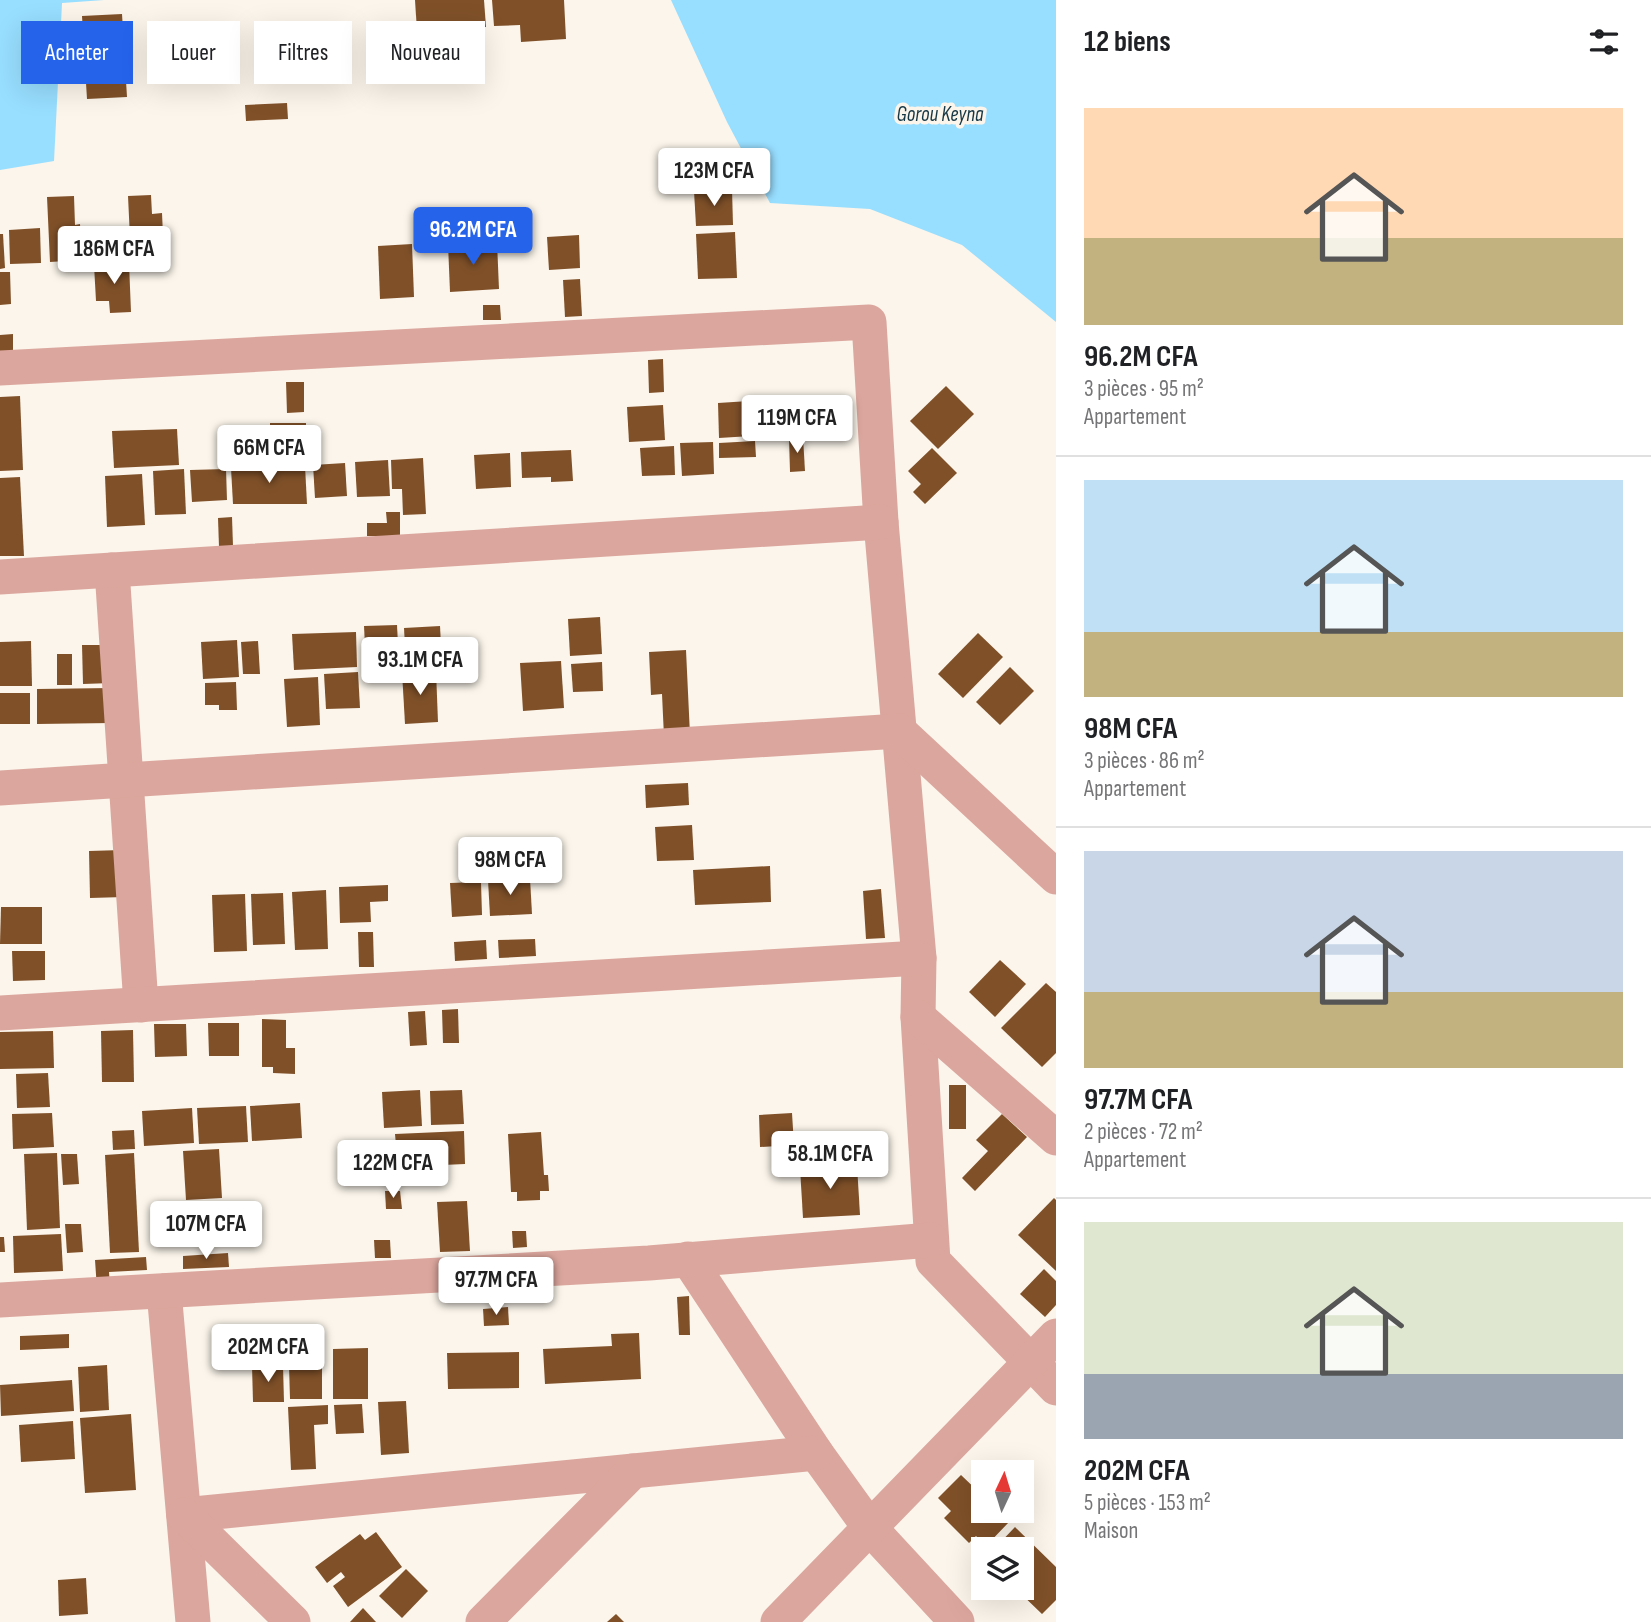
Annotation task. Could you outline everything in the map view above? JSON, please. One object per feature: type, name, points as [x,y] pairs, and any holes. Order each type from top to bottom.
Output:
[{"type":"street","points":[[0,368],[869,323],[881,522],[919,958],[918,1017],[933,1261],[1056,1388]]},
{"type":"street","points":[[0,577],[881,522]]},
{"type":"street","points":[[112,570],[141,1005]]},
{"type":"street","points":[[0,788],[898,732],[1056,877]]},
{"type":"street","points":[[0,1013],[919,958]]},
{"type":"street","points":[[918,1017],[1056,1138]]},
{"type":"street","points":[[0,1300],[688,1259],[931,1240]]},
{"type":"street","points":[[688,1259],[816,1453],[870,1528],[957,1622]]},
{"type":"street","points":[[164,1291],[193,1622]]},
{"type":"street","points":[[778,1622],[1056,1336]]},
{"type":"street","points":[[184,1515],[816,1453]]},
{"type":"street","points":[[483,1622],[633,1471]]},
{"type":"street","points":[[184,1515],[293,1622]]},
{"type":"water","points":[[0,0],[104,0],[62,3],[61,21],[21,21],[21,84],[58,84],[54,161],[0,170]]},
{"type":"water","name":"Gorou Keyna","points":[[671,0],[1056,0],[1056,322],[962,245],[870,209],[770,203],[727,122]]},
{"type":"building","points":[[415,0],[484,0],[486,27],[485,21],[416,21]]},
{"type":"building","points":[[492,0],[564,0],[566,39],[521,42],[520,25],[494,26]]},
{"type":"building","points":[[122,14],[122,21],[82,21],[82,16]]},
{"type":"building","points":[[86,84],[126,84],[127,97],[87,99]]},
{"type":"building","points":[[287,103],[288,119],[246,121],[245,105]]},
{"type":"building","points":[[732,189],[733,225],[696,226],[694,191]]},
{"type":"building","points":[[151,195],[152,214],[162,213],[164,257],[131,259],[128,196]]},
{"type":"building","points":[[74,196],[75,225],[80,224],[82,260],[50,262],[47,197]]},
{"type":"building","points":[[40,228],[41,263],[10,264],[9,230]]},
{"type":"building","points":[[735,232],[737,278],[698,279],[696,234]]},
{"type":"building","points":[[0,234],[3,234],[5,268],[0,269]]},
{"type":"building","points":[[579,235],[580,268],[549,270],[547,237]]},
{"type":"building","points":[[497,242],[499,289],[450,292],[448,244]]},
{"type":"building","points":[[412,244],[414,297],[380,299],[378,246]]},
{"type":"building","points":[[129,263],[131,312],[110,313],[109,301],[96,301],[94,265]]},
{"type":"building","points":[[0,272],[10,272],[11,304],[0,305]]},
{"type":"building","points":[[580,279],[582,316],[565,317],[563,280]]},
{"type":"building","points":[[483,305],[500,305],[501,320],[483,320]]},
{"type":"building","points":[[13,334],[13,351],[0,351],[0,335]]},
{"type":"building","points":[[663,359],[664,392],[649,393],[648,360]]},
{"type":"building","points":[[286,382],[304,382],[304,412],[287,413]]},
{"type":"building","points":[[946,386],[974,414],[938,449],[910,421]]},
{"type":"building","points":[[20,396],[23,470],[0,471],[0,397]]},
{"type":"building","points":[[749,401],[751,436],[719,438],[718,403]]},
{"type":"building","points":[[663,405],[665,440],[629,442],[627,407]]},
{"type":"building","points":[[270,423],[306,423],[306,461],[270,461]]},
{"type":"building","points":[[177,429],[179,465],[114,468],[112,431]]},
{"type":"building","points":[[803,437],[805,471],[790,472],[789,438]]},
{"type":"building","points":[[755,441],[756,457],[719,458],[719,443]]},
{"type":"building","points":[[713,442],[714,474],[682,476],[680,443]]},
{"type":"building","points":[[674,446],[675,475],[642,476],[640,448]]},
{"type":"building","points":[[932,448],[957,473],[925,504],[913,492],[921,484],[908,471]]},
{"type":"building","points":[[571,450],[573,481],[551,482],[551,477],[522,478],[521,452]]},
{"type":"building","points":[[510,453],[511,487],[476,489],[474,455]]},
{"type":"building","points":[[423,458],[426,514],[403,515],[402,489],[392,489],[391,460]]},
{"type":"building","points":[[388,460],[390,496],[357,497],[355,462]]},
{"type":"building","points":[[345,463],[347,496],[315,498],[313,465]]},
{"type":"building","points":[[305,466],[307,504],[233,504],[231,468]]},
{"type":"building","points":[[184,469],[186,514],[155,515],[153,471]]},
{"type":"building","points":[[226,469],[227,500],[192,502],[190,470]]},
{"type":"building","points":[[142,474],[145,525],[107,527],[105,476]]},
{"type":"building","points":[[20,477],[24,556],[0,556],[0,478]]},
{"type":"building","points":[[386,512],[400,512],[400,536],[367,536],[367,523],[387,523]]},
{"type":"building","points":[[232,517],[233,546],[219,547],[218,518]]},
{"type":"building","points":[[600,617],[602,654],[570,656],[568,619]]},
{"type":"building","points":[[397,625],[399,664],[366,666],[364,626]]},
{"type":"building","points":[[440,626],[442,664],[406,666],[404,628]]},
{"type":"building","points":[[356,632],[357,667],[294,670],[292,634]]},
{"type":"building","points":[[978,633],[1003,657],[963,698],[938,674]]},
{"type":"building","points":[[237,640],[239,677],[203,679],[201,642]]},
{"type":"building","points":[[31,641],[32,686],[0,686],[0,642]]},
{"type":"building","points":[[258,641],[260,674],[243,674],[241,642]]},
{"type":"building","points":[[82,645],[111,645],[112,683],[83,684]]},
{"type":"building","points":[[686,650],[690,735],[664,737],[662,694],[651,695],[649,652]]},
{"type":"building","points":[[57,654],[72,654],[72,685],[57,685]]},
{"type":"building","points":[[561,661],[564,708],[523,711],[520,663]]},
{"type":"building","points":[[602,662],[603,691],[573,692],[571,664]]},
{"type":"building","points":[[1010,667],[1034,691],[1000,725],[976,702]]},
{"type":"building","points":[[436,671],[438,722],[405,724],[402,672]]},
{"type":"building","points":[[358,672],[360,708],[326,709],[324,674]]},
{"type":"building","points":[[318,677],[320,725],[287,727],[284,679]]},
{"type":"building","points":[[236,682],[237,710],[219,710],[219,705],[205,705],[205,683]]},
{"type":"building","points":[[111,688],[112,723],[37,724],[37,689]]},
{"type":"building","points":[[0,693],[30,693],[30,724],[0,724]]},
{"type":"building","points":[[688,783],[689,805],[646,808],[645,785]]},
{"type":"building","points":[[692,825],[694,860],[657,861],[655,827]]},
{"type":"building","points":[[122,850],[124,897],[90,898],[89,851]]},
{"type":"building","points":[[552,859],[553,876],[531,877],[530,860]]},
{"type":"building","points":[[770,866],[771,902],[695,905],[693,870]]},
{"type":"building","points":[[530,878],[532,914],[490,916],[488,880]]},
{"type":"building","points":[[481,882],[482,915],[452,917],[450,883]]},
{"type":"building","points":[[388,885],[388,901],[370,902],[371,922],[340,923],[339,887]]},
{"type":"building","points":[[881,889],[885,938],[866,939],[863,891]]},
{"type":"building","points":[[326,890],[328,949],[295,950],[292,892]]},
{"type":"building","points":[[283,893],[285,944],[253,945],[251,894]]},
{"type":"building","points":[[245,894],[247,951],[214,952],[212,895]]},
{"type":"building","points":[[1,907],[42,907],[42,944],[0,944]]},
{"type":"building","points":[[358,932],[373,932],[374,967],[359,967]]},
{"type":"building","points":[[535,939],[536,956],[499,958],[498,940]]},
{"type":"building","points":[[486,940],[487,959],[455,961],[454,942]]},
{"type":"building","points":[[12,951],[45,951],[45,980],[13,981]]},
{"type":"building","points":[[1000,960],[1026,984],[995,1017],[969,992]]},
{"type":"building","points":[[1046,983],[1056,992],[1056,1053],[1042,1067],[1001,1028]]},
{"type":"building","points":[[458,1009],[459,1043],[443,1043],[442,1010]]},
{"type":"building","points":[[425,1011],[427,1045],[410,1046],[408,1012]]},
{"type":"building","points":[[262,1019],[286,1020],[286,1048],[295,1048],[295,1074],[273,1073],[273,1067],[262,1067]]},
{"type":"building","points":[[208,1023],[239,1023],[239,1056],[209,1056]]},
{"type":"building","points":[[154,1024],[186,1024],[187,1056],[155,1057]]},
{"type":"building","points":[[133,1030],[134,1082],[102,1082],[101,1031]]},
{"type":"building","points":[[53,1031],[54,1068],[0,1069],[0,1032]]},
{"type":"building","points":[[48,1073],[50,1107],[17,1108],[16,1074]]},
{"type":"building","points":[[949,1085],[966,1085],[966,1129],[949,1129]]},
{"type":"building","points":[[420,1090],[422,1126],[384,1128],[382,1092]]},
{"type":"building","points":[[462,1090],[464,1124],[431,1125],[430,1091]]},
{"type":"building","points":[[300,1103],[302,1138],[252,1141],[250,1106]]},
{"type":"building","points":[[246,1106],[248,1142],[199,1144],[197,1108]]},
{"type":"building","points":[[192,1108],[194,1143],[144,1146],[142,1111]]},
{"type":"building","points":[[52,1113],[54,1147],[13,1149],[12,1114]]},
{"type":"building","points":[[792,1113],[794,1145],[760,1147],[759,1115]]},
{"type":"building","points":[[1002,1114],[1027,1137],[975,1191],[962,1178],[988,1151],[976,1140]]},
{"type":"building","points":[[134,1130],[135,1149],[113,1150],[112,1131]]},
{"type":"building","points":[[464,1131],[465,1164],[398,1167],[395,1134]]},
{"type":"building","points":[[541,1132],[544,1175],[548,1175],[549,1191],[540,1191],[540,1200],[517,1201],[517,1192],[511,1192],[508,1134]]},
{"type":"building","points":[[219,1149],[222,1198],[186,1200],[183,1151]]},
{"type":"building","points":[[57,1153],[60,1228],[27,1230],[24,1154]]},
{"type":"building","points":[[134,1153],[139,1252],[110,1253],[105,1155]]},
{"type":"building","points":[[61,1154],[77,1154],[79,1184],[63,1185]]},
{"type":"building","points":[[857,1165],[860,1215],[803,1218],[800,1168]]},
{"type":"building","points":[[385,1191],[400,1191],[402,1209],[386,1209]]},
{"type":"building","points":[[1054,1198],[1056,1200],[1056,1271],[1018,1235]]},
{"type":"building","points":[[467,1201],[470,1251],[440,1252],[437,1202]]},
{"type":"building","points":[[243,1217],[244,1233],[226,1234],[225,1218]]},
{"type":"building","points":[[65,1224],[81,1224],[83,1252],[67,1253]]},
{"type":"building","points":[[512,1231],[526,1231],[527,1247],[513,1248]]},
{"type":"building","points":[[61,1234],[63,1271],[14,1273],[13,1236]]},
{"type":"building","points":[[0,1237],[4,1237],[5,1252],[0,1252]]},
{"type":"building","points":[[374,1240],[390,1240],[391,1258],[375,1258]]},
{"type":"building","points":[[228,1253],[229,1267],[183,1269],[183,1256]]},
{"type":"building","points":[[146,1257],[147,1270],[109,1272],[110,1288],[97,1289],[95,1260]]},
{"type":"building","points":[[1044,1269],[1056,1281],[1056,1305],[1045,1317],[1020,1294]]},
{"type":"building","points":[[689,1296],[690,1335],[679,1335],[677,1297]]},
{"type":"building","points":[[508,1307],[509,1325],[484,1326],[483,1309]]},
{"type":"building","points":[[639,1333],[641,1379],[545,1384],[543,1349],[612,1346],[611,1334]]},
{"type":"building","points":[[69,1334],[69,1348],[20,1350],[20,1336]]},
{"type":"building","points":[[368,1348],[368,1399],[333,1399],[333,1349]]},
{"type":"building","points":[[519,1352],[519,1388],[448,1389],[447,1353]]},
{"type":"building","points":[[322,1364],[322,1399],[290,1399],[289,1365]]},
{"type":"building","points":[[107,1365],[109,1410],[80,1412],[78,1367]]},
{"type":"building","points":[[252,1366],[283,1366],[284,1402],[253,1402]]},
{"type":"building","points":[[72,1380],[74,1411],[1,1416],[0,1385]]},
{"type":"building","points":[[406,1401],[409,1453],[381,1455],[378,1402]]},
{"type":"building","points":[[362,1404],[364,1433],[336,1434],[334,1405]]},
{"type":"building","points":[[328,1405],[328,1424],[314,1425],[316,1469],[291,1470],[288,1407]]},
{"type":"building","points":[[131,1414],[136,1490],[85,1493],[80,1418]]},
{"type":"building","points":[[73,1421],[75,1459],[21,1462],[19,1425]]},
{"type":"building","points":[[961,1475],[971,1485],[971,1523],[1008,1523],[995,1537],[971,1537],[969,1543],[944,1518],[951,1511],[938,1498]]},
{"type":"building","points":[[1015,1527],[1025,1537],[1005,1537]]},
{"type":"building","points":[[376,1532],[402,1567],[348,1607],[333,1586],[345,1577],[341,1572],[327,1583],[315,1567],[360,1534],[365,1540]]},
{"type":"building","points":[[1034,1546],[1056,1567],[1056,1600],[1042,1614],[1027,1600],[1034,1600]]},
{"type":"building","points":[[406,1569],[428,1591],[402,1618],[379,1596]]},
{"type":"building","points":[[86,1578],[88,1614],[59,1616],[58,1580]]},
{"type":"building","points":[[363,1608],[376,1622],[350,1622]]},
{"type":"building","points":[[616,1614],[624,1622],[607,1622]]}]
